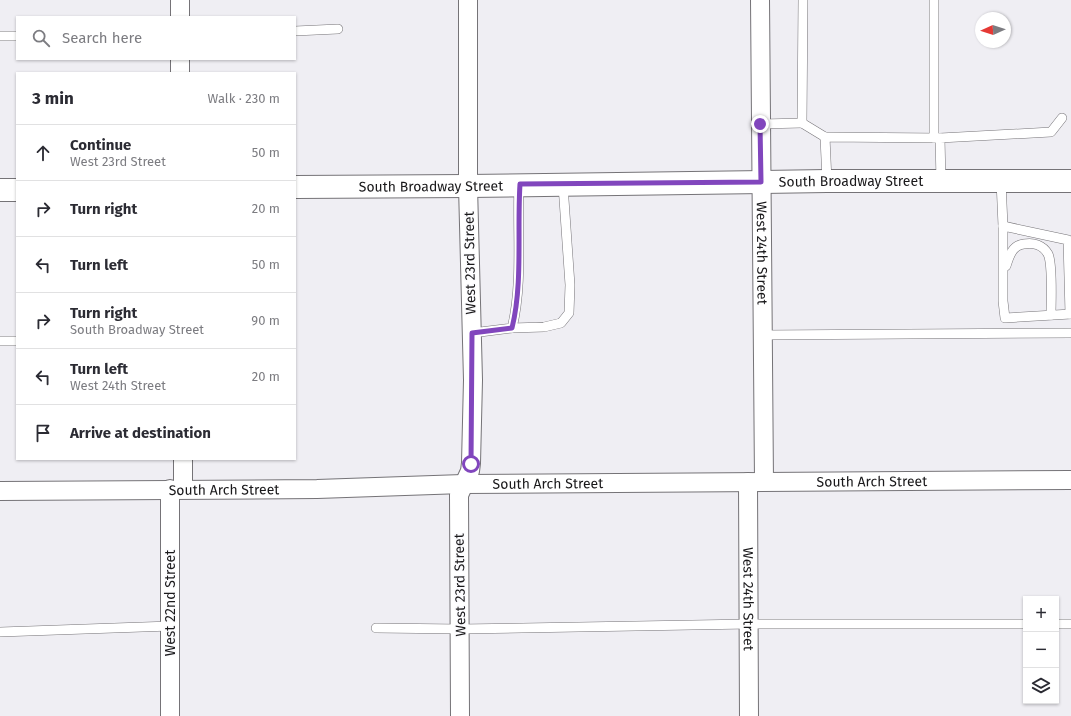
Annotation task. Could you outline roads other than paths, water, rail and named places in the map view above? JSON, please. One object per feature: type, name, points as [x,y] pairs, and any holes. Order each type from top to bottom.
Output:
[{"type":"main road","name":"South Broadway Street","points":[[296,187],[468,186],[520,184],[563,185],[628,182],[1071,181]]},
{"type":"main road","points":[[0,190],[16,190]]},
{"type":"street","points":[[180,0],[180,16]]},
{"type":"street","name":"West 23rd Street","points":[[460,716],[459,494],[470,470],[471,464],[472,333],[468,186],[468,0]]},
{"type":"street","name":"West 24th Street","points":[[749,716],[749,624],[762,335],[760,0]]},
{"type":"street","points":[[180,60],[180,72]]},
{"type":"street","name":"West 22nd Street","points":[[170,716],[171,626],[177,489],[183,460]]},
{"type":"street","name":"South Arch Street","points":[[0,491],[317,489],[463,484],[1071,480]]},
{"type":"lane","points":[[802,122],[803,0]]},
{"type":"lane","points":[[934,0],[937,138],[941,181]]},
{"type":"lane","points":[[296,31],[338,29]]},
{"type":"lane","points":[[0,36],[16,36]]},
{"type":"lane","points":[[760,124],[802,122],[824,137],[937,138],[1051,132],[1062,118]]},
{"type":"lane","points":[[824,137],[826,181]]},
{"type":"lane","points":[[1001,181],[1003,226],[1003,301],[1006,334]]},
{"type":"lane","points":[[512,328],[517,306],[517,218],[520,184]]},
{"type":"lane","points":[[472,333],[512,328],[544,327],[562,323],[569,313],[570,285],[563,185]]},
{"type":"lane","points":[[1003,226],[1068,240],[1071,314],[1005,318]]},
{"type":"lane","points":[[1003,301],[1006,292],[1006,266],[1010,252],[1022,244],[1033,243],[1040,246],[1048,254],[1052,315]]},
{"type":"lane","points":[[762,335],[1071,333]]},
{"type":"lane","points":[[0,341],[16,341]]},
{"type":"lane","points":[[376,628],[460,629],[749,624],[1023,624]]},
{"type":"lane","points":[[1059,624],[1071,624]]},
{"type":"lane","points":[[0,632],[171,626]]}]
